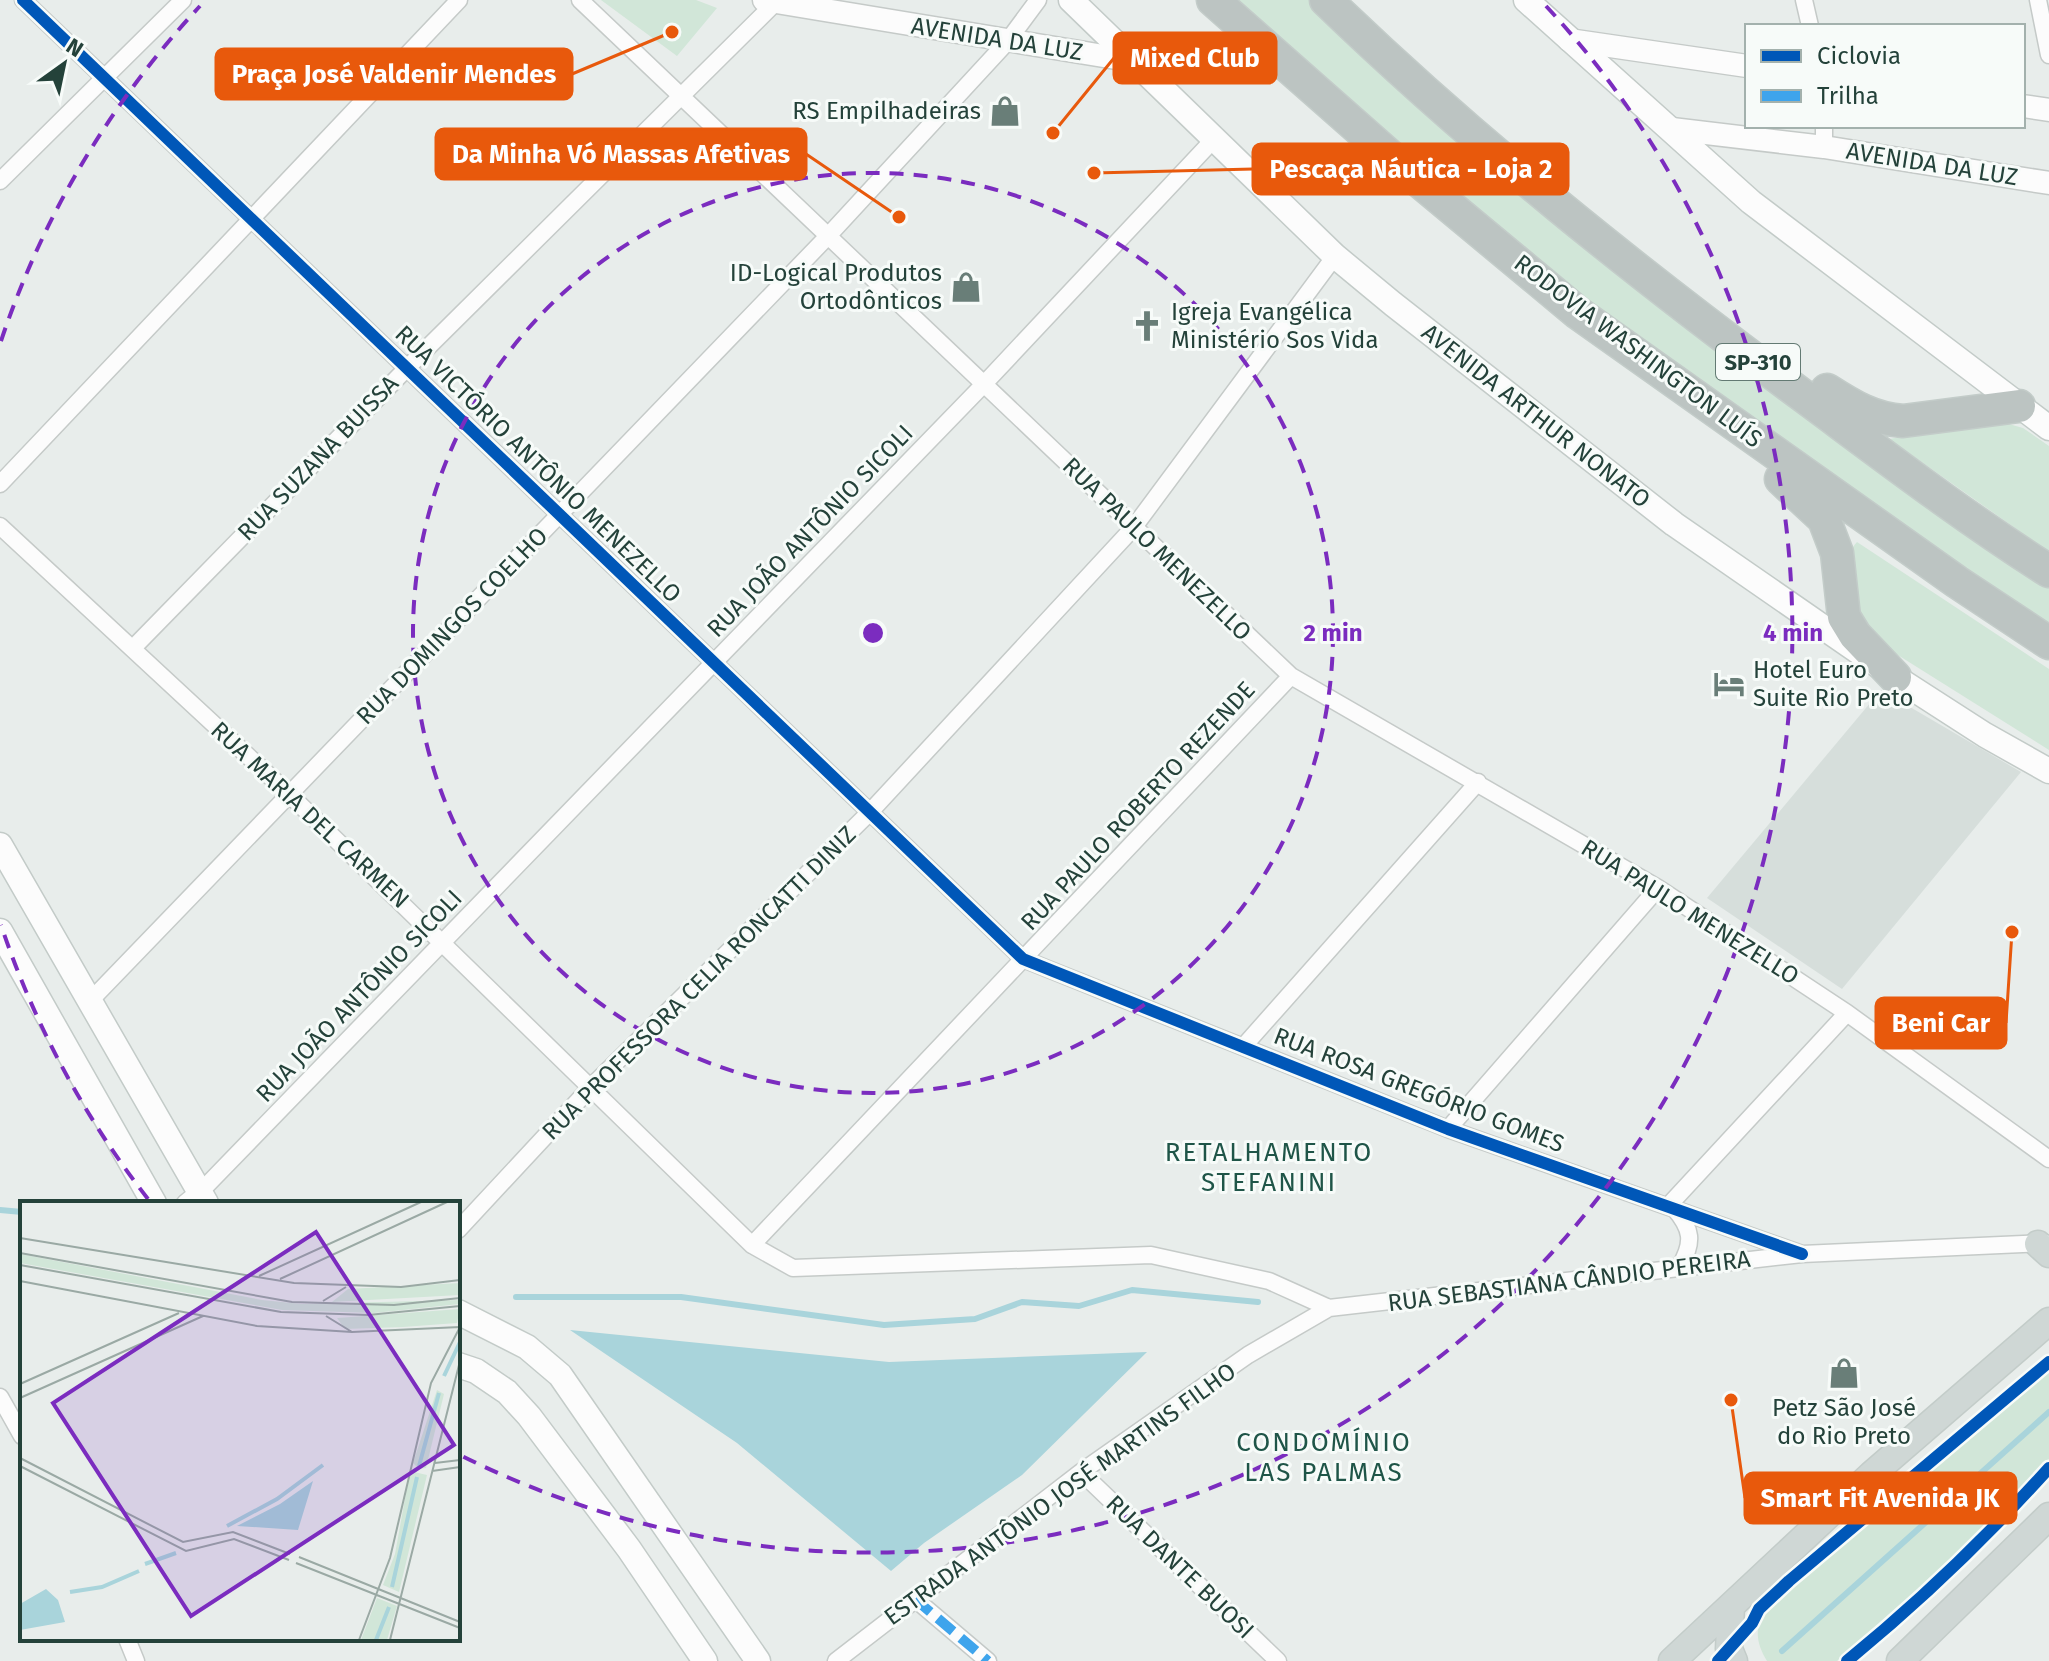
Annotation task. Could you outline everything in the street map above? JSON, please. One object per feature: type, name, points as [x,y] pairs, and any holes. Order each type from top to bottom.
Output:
[{"type":"highway","name":"RODOVIA WASHINGTON LUÍS","points":[[1213,0],[1400,165],[1578,313],[1957,582],[2049,643]]},
{"type":"highway","name":"SP-310","points":[[1326,0],[1478,138],[1669,298],[1959,511],[2049,571]]},
{"type":"highway","points":[[1478,138],[1594,219],[1765,348],[1857,410],[1885,420],[1903,421],[2019,406]]},
{"type":"highway","points":[[1578,313],[1806,499],[1824,519],[1837,553],[1844,617],[1855,635],[1895,677]]},
{"type":"main road","name":"AVENIDA ARTHUR NONATO","points":[[1071,0],[1335,256],[1674,524],[1895,677],[1985,735],[2049,771]]},
{"type":"main road","points":[[1530,2],[1751,202],[2049,428]]},
{"type":"main road","points":[[0,845],[90,1001],[197,1200]]},
{"type":"main road","points":[[0,931],[153,1201]]},
{"type":"main road","points":[[460,1313],[527,1347],[560,1375],[758,1661]]},
{"type":"main road","points":[[1672,1661],[1871,1475],[2049,1321]]},
{"type":"main road","points":[[460,1366],[476,1371],[507,1392],[529,1416],[629,1549],[705,1661]]},
{"type":"main road","points":[[1900,1661],[2049,1516]]},
{"type":"main road","points":[[1731,1606],[1729,1649],[1734,1661]]},
{"type":"main road","points":[[1876,1661],[1926,1636]]},
{"type":"street","name":"RUA VICTÓRIO ANTÔNIO MENEZELLO","points":[[23,0],[1023,959]]},
{"type":"street","points":[[0,181],[183,0]]},
{"type":"street","points":[[0,484],[459,0]]},
{"type":"street","name":"RUA PAULO MENEZELLO","points":[[580,0],[1291,676],[1658,888],[1847,1013],[2049,1159]]},
{"type":"street","name":"RUA DOMINGOS COELHO","points":[[90,1001],[828,236],[1007,42],[1038,0]]},
{"type":"street","points":[[1804,0],[1810,24]]},
{"type":"street","points":[[2038,0],[2049,55]]},
{"type":"street","name":"RUA SUZANA BUISSA","points":[[133,648],[773,1]]},
{"type":"street","name":"AVENIDA DA LUZ","points":[[773,1],[1134,61]]},
{"type":"street","points":[[1569,40],[1745,66]]},
{"type":"street","points":[[2025,106],[2049,110]]},
{"type":"street","name":"AVENIDA DA LUZ","points":[[1672,129],[1824,136],[2049,183]]},
{"type":"street","name":"RUA JOÃO ANTÔNIO SICOLI","points":[[197,1200],[443,941],[984,384],[1215,138]]},
{"type":"street","name":"RUA PROFESSORA CELIA RONCATTI DINIZ","points":[[460,1228],[591,1087],[870,812],[1134,527],[1335,256]]},
{"type":"street","name":"RUA MARIA DEL CARMEN","points":[[0,526],[443,941],[752,1245],[793,1268],[1151,1255],[1269,1281],[1329,1308]]},
{"type":"street","name":"RUA PAULO ROBERTO REZENDE","points":[[752,1245],[1291,676]]},
{"type":"street","points":[[1243,1047],[1478,782]]},
{"type":"street","points":[[1448,1129],[1658,888]]},
{"type":"street","name":"RUA ROSA GREGÓRIO GOMES","points":[[1023,959],[1448,1129],[1670,1204],[1802,1254]]},
{"type":"street","points":[[1680,1266],[1690,1249],[1692,1238],[1685,1221],[1670,1204],[1847,1013]]},
{"type":"street","name":"RUA SEBASTIANA CÂNDIO PEREIRA","points":[[1329,1308],[1802,1254],[2045,1247]]},
{"type":"street","name":"ESTRADA ANTÔNIO JOSÉ MARTINS FILHO","points":[[836,1661],[1081,1472],[1248,1355],[1329,1308]]},
{"type":"street","points":[[0,1397],[20,1432]]},
{"type":"street","name":"RUA DANTE BUOSI","points":[[1081,1472],[1278,1661]]},
{"type":"street","points":[[915,1599],[988,1661]]},
{"type":"street","points":[[128,1641],[136,1661]]},
{"type":"shaded area","points":[[1881,690],[2021,772],[1842,989],[1707,898]]},
{"type":"green space","points":[[601,0],[696,0],[717,8],[677,56]]},
{"type":"green space","points":[[1230,0],[1313,0],[2049,584],[2049,630],[1586,304]]},
{"type":"green space","points":[[1998,421],[2023,428],[2049,446],[2049,552],[1889,439]]},
{"type":"green space","points":[[1857,542],[2049,669],[2049,750],[1870,635],[1856,610],[1849,586],[1848,562]]},
{"type":"green space","points":[[2049,1369],[2049,1462],[1943,1566],[1837,1661],[1767,1661],[1758,1636],[1763,1611]]},
{"type":"water","points":[[570,1330],[889,1362],[1147,1352],[1022,1475],[924,1543],[891,1571],[737,1443]]},
{"type":"waterway","points":[[0,1210],[20,1212]]},
{"type":"waterway","points":[[516,1297],[681,1297],[884,1325],[975,1319],[1022,1302],[1079,1306],[1132,1290],[1258,1302]]},
{"type":"waterway","points":[[1782,1651],[2049,1412]]},
{"type":"marked path","points":[[915,1599],[988,1661]]},
{"type":"cycle path","points":[[23,0],[1023,959],[1448,1129],[1802,1254]]},
{"type":"cycle path","points":[[1718,1661],[1752,1623],[1759,1609],[1789,1581],[2049,1362]]},
{"type":"cycle path","points":[[1847,1661],[1952,1568],[2049,1468]]},
{"type":"place","name":"Praça José Valdenir Mendes","points":[[672,32]]},
{"type":"place","name":"RS Empilhadeiras","points":[[1005,111]]},
{"type":"place","name":"Mixed Club","points":[[1053,133]]},
{"type":"place","name":"Pescaça Náutica - Loja 2","points":[[1094,173]]},
{"type":"place","name":"Da Minha Vó Massas Afetivas","points":[[899,217]]},
{"type":"place","name":"ID-Logical Produtos Ortodônticos","points":[[966,287]]},
{"type":"place","name":"Igreja Evangélica Ministério Sos Vida","points":[[1147,326]]},
{"type":"place","name":"Hotel Euro Suite Rio Preto","points":[[1729,684]]},
{"type":"place","name":"Beni Car","points":[[2012,932]]},
{"type":"place","name":"Petz São José do Rio Preto","points":[[1844,1373]]},
{"type":"place","name":"Smart Fit Avenida JK","points":[[1731,1400]]},
{"type":"district","name":"RETALHAMENTO STEFANINI","points":[[1269,1167]]},
{"type":"district","name":"CONDOMÍNIO LAS PALMAS","points":[[1324,1457]]}]
